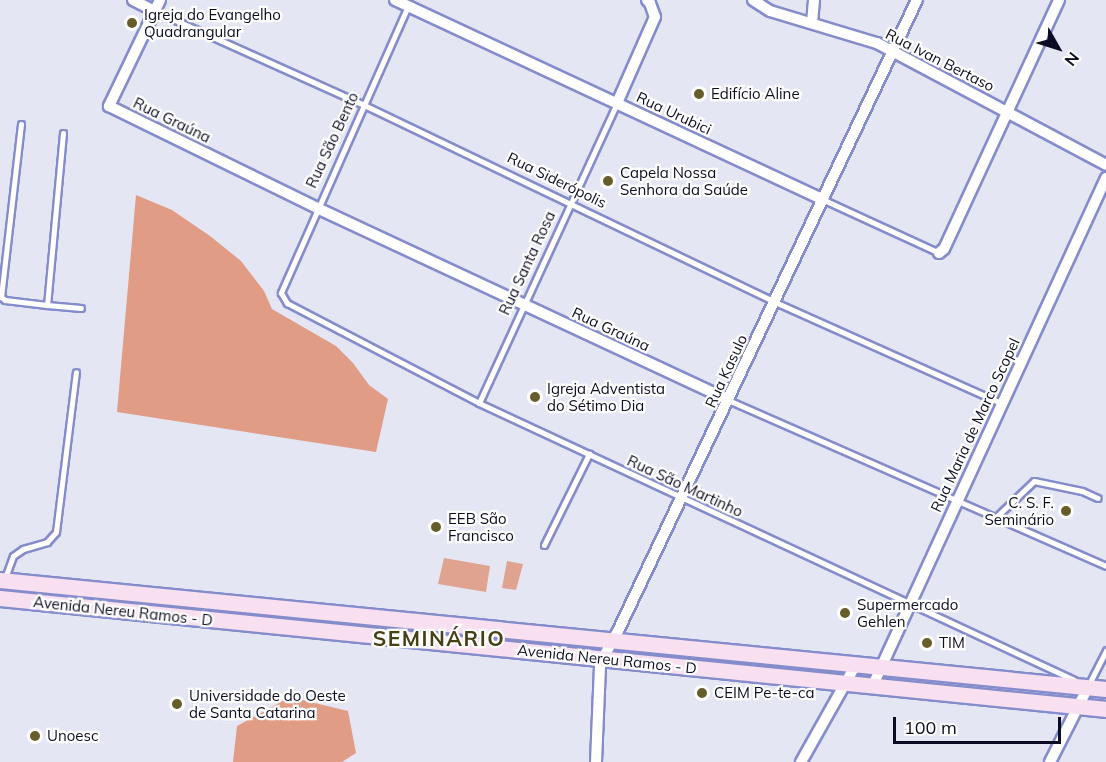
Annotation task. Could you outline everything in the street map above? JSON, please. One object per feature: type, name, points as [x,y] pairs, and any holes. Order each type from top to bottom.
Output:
[{"type":"street","name":"Rua Siderópolis","points":[[133,0],[155,11]]},
{"type":"street","points":[[155,11],[160,0]]},
{"type":"street","name":"Rua Urubici","points":[[395,0],[409,3],[824,200]]},
{"type":"street","name":"Rua Ivan Bertaso","points":[[753,0],[770,11],[877,43],[1106,165]]},
{"type":"street","points":[[812,23],[814,0]]},
{"type":"street","name":"Rua Kasulo","points":[[596,762],[600,667],[603,658],[824,200],[917,0]]},
{"type":"street","points":[[939,253],[944,249],[1059,0]]},
{"type":"street","name":"Rua Santa Rosa","points":[[617,103],[655,17],[648,1]]},
{"type":"street","name":"Rua Graúna","points":[[155,11],[109,106],[317,207],[728,400]]},
{"type":"street","name":"Rua Maria de Marco Scopel","points":[[873,686],[1106,178]]},
{"type":"street","name":"Avenida Nereu Ramos - D","points":[[2,580],[881,669],[1106,689]]},
{"type":"street","points":[[130,611],[132,593]]},
{"type":"street","name":"Avenida Nereu Ramos - D","points":[[0,598],[1106,709]]},
{"type":"street","points":[[801,762],[855,666]]},
{"type":"street","points":[[1050,762],[1088,687]]},
{"type":"lane","name":"Rua São Bento","points":[[281,293],[409,3]]},
{"type":"lane","name":"Rua Siderópolis","points":[[155,11],[364,105],[775,302],[1001,403]]},
{"type":"lane","name":"Rua Santa Rosa","points":[[479,403],[617,103]]},
{"type":"lane","points":[[21,124],[2,297],[5,300],[81,308]]},
{"type":"lane","points":[[47,305],[63,133]]},
{"type":"lane","name":"Rua Urubici","points":[[824,200],[939,253]]},
{"type":"lane","name":"Rua São Martinho","points":[[281,293],[287,303],[479,403],[1088,687]]},
{"type":"lane","points":[[2,580],[13,556],[23,549],[47,542],[57,531],[76,372]]},
{"type":"lane","name":"Rua Graúna","points":[[728,400],[956,503],[1106,566]]},
{"type":"lane","points":[[544,545],[589,454]]},
{"type":"lane","points":[[994,519],[1034,481],[1082,491],[1098,498]]},
{"type":"lane","points":[[235,622],[237,604]]},
{"type":"lane","points":[[1088,687],[1106,650]]},
{"type":"shaded area","points":[[136,195],[172,210],[241,261],[264,291],[272,309],[336,346],[353,363],[369,385],[388,399],[376,452],[117,412]]},
{"type":"shaded area","points":[[444,558],[490,566],[486,592],[438,584]]},
{"type":"shaded area","points":[[507,561],[523,564],[516,590],[502,588]]},
{"type":"shaded area","points":[[290,697],[348,711],[356,753],[342,762],[233,762],[237,726]]},
{"type":"place","name":"Igreja do Evangelho Quadrangular","points":[[132,23]]},
{"type":"place","name":"Edifício Aline","points":[[699,94]]},
{"type":"place","name":"Capela Nossa Senhora da Saúde","points":[[608,181]]},
{"type":"place","name":"Igreja Adventista do Sétimo Dia","points":[[535,397]]},
{"type":"place","name":"C. S. F. Seminário","points":[[1066,511]]},
{"type":"place","name":"EEB São Francisco","points":[[436,527]]},
{"type":"place","name":"Supermercado Gehlen","points":[[845,613]]},
{"type":"place","name":"TIM","points":[[927,643]]},
{"type":"place","name":"CEIM Pe-te-ca","points":[[702,693]]},
{"type":"place","name":"Universidade do Oeste de Santa Catarina","points":[[177,704]]},
{"type":"place","name":"Unoesc","points":[[35,736]]},
{"type":"district","name":"SEMINÁRIO","points":[[439,638]]}]
